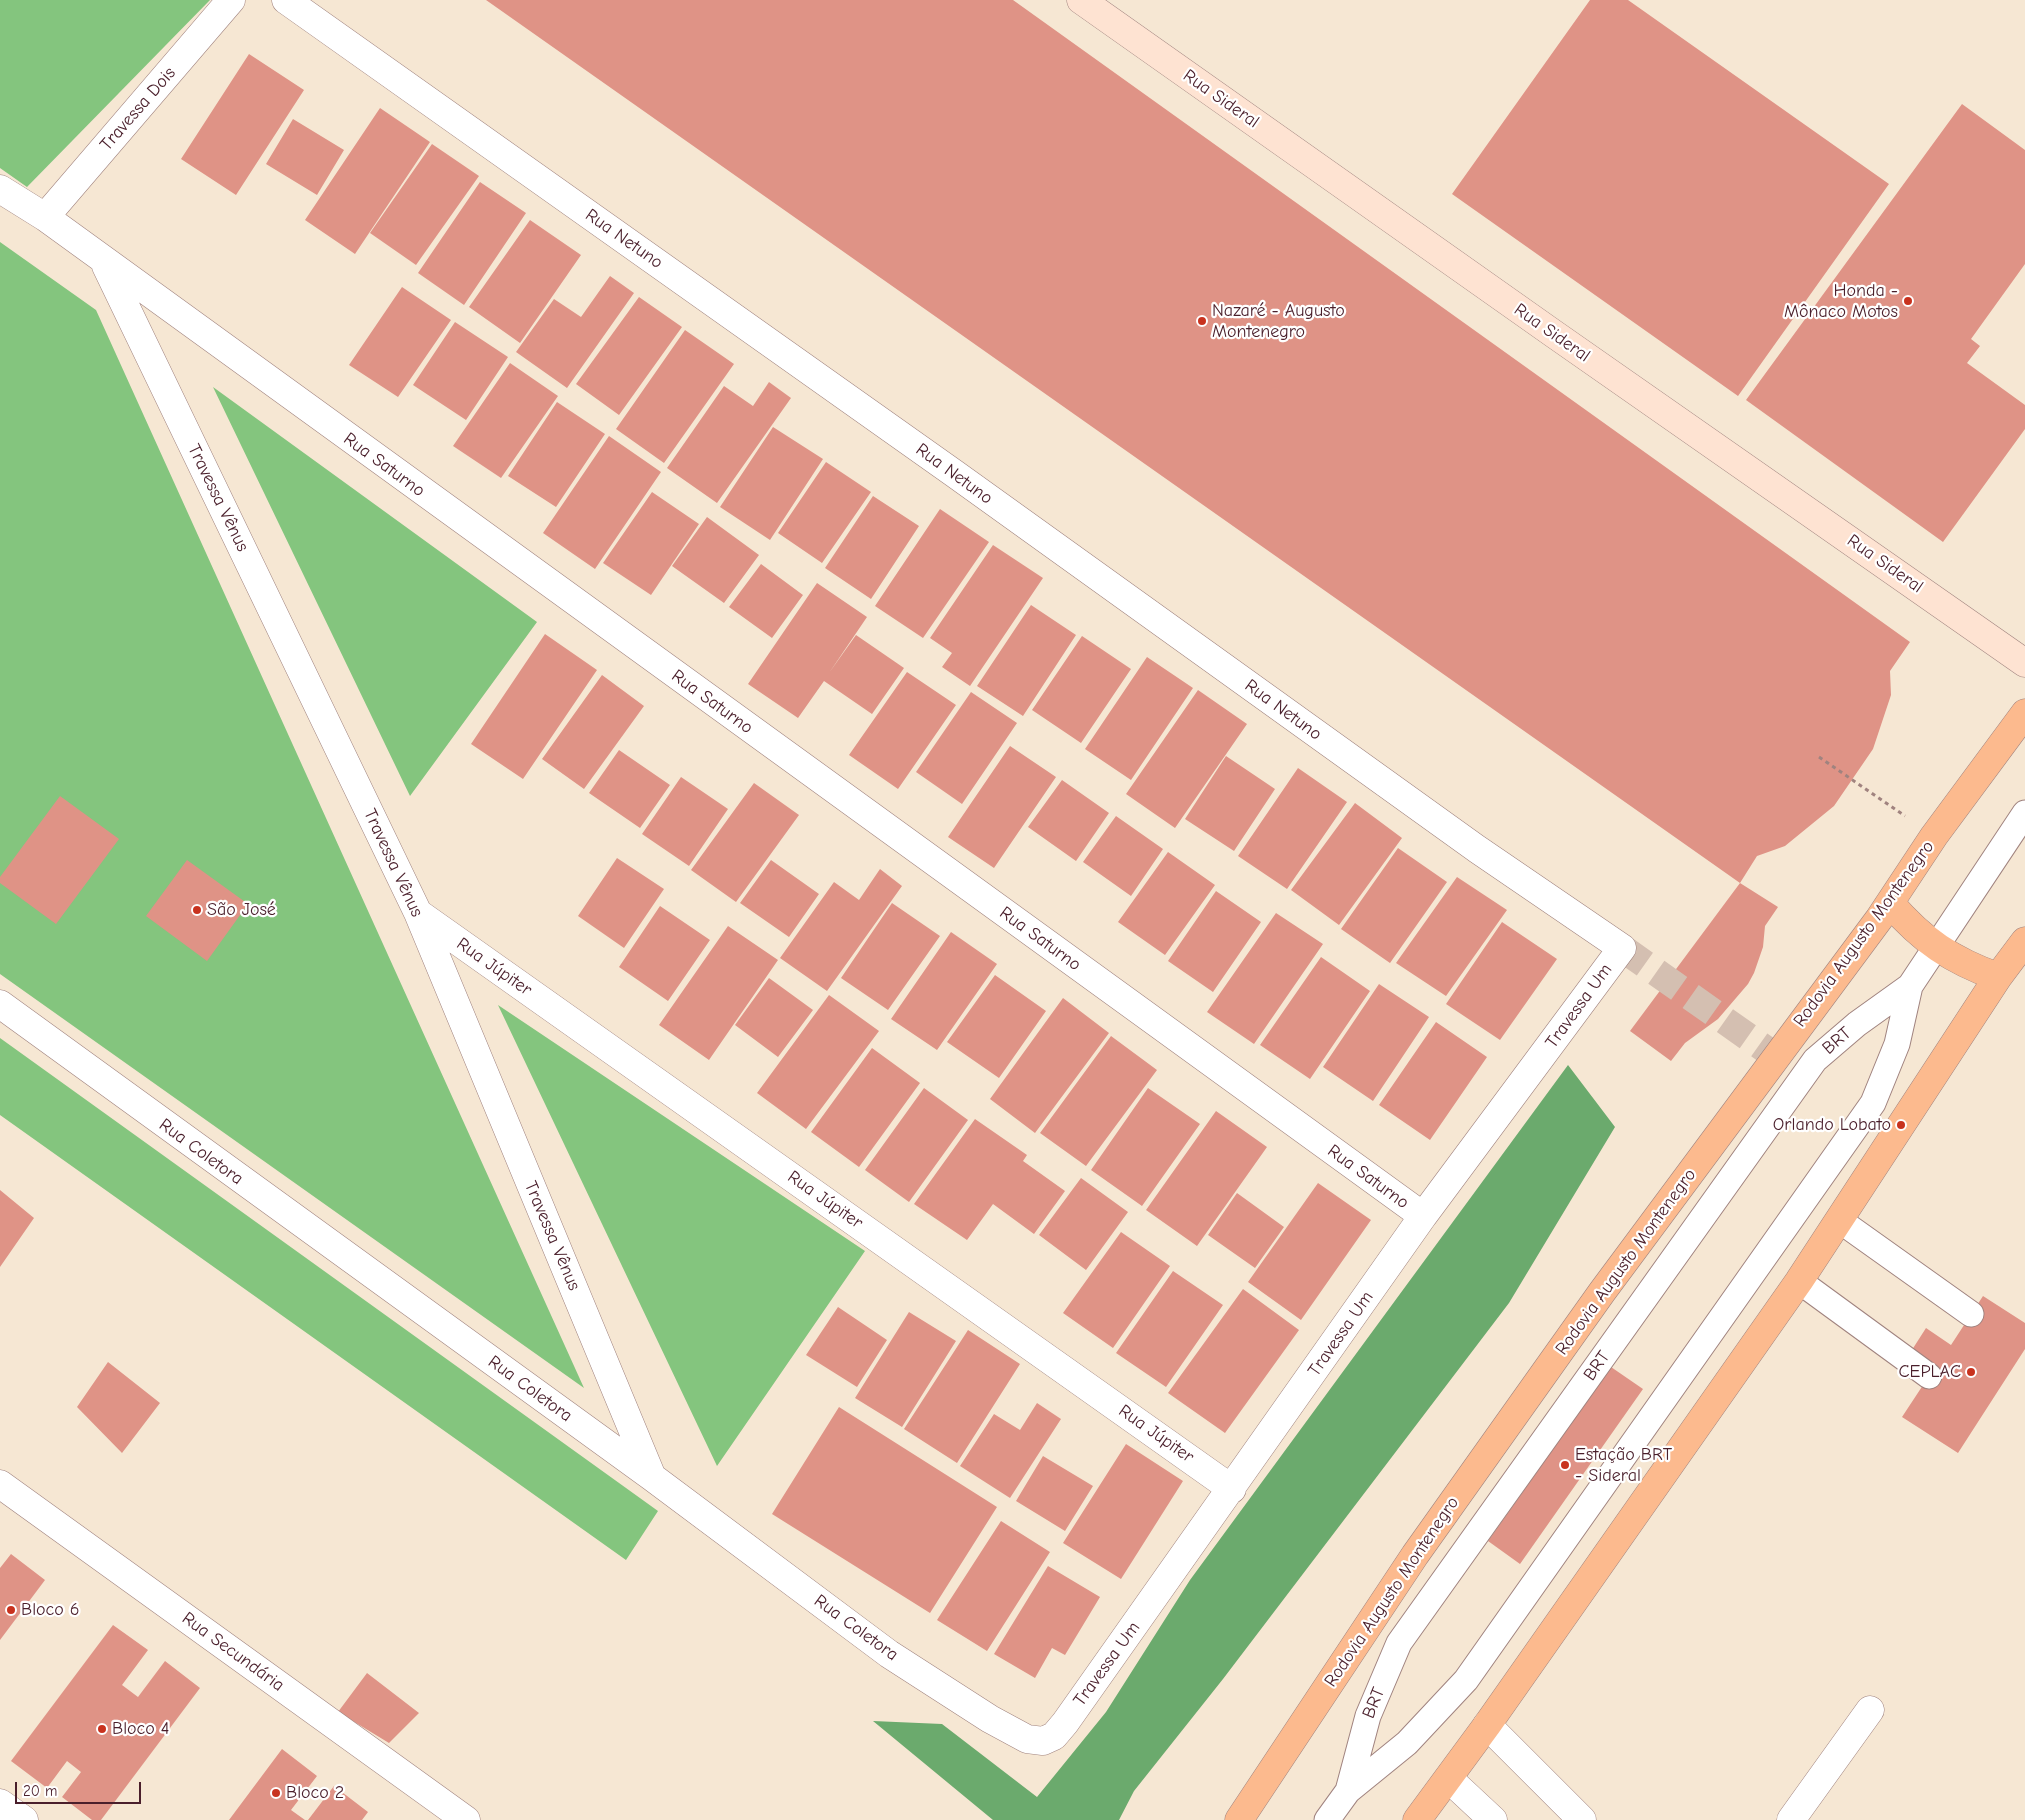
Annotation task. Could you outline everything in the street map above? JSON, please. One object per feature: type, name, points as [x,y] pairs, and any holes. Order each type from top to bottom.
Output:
[{"type":"main road","name":"Rua Sideral","points":[[1081,0],[2025,663]]},
{"type":"main road","name":"Rodovia Augusto Montenegro","points":[[1239,1820],[1415,1555],[1602,1292],[1890,903],[1934,836],[2025,713]]},
{"type":"main road","points":[[1890,903],[1911,927],[1936,948],[1966,965],[1998,977]]},
{"type":"main road","points":[[1417,1820],[1449,1779],[1799,1280],[1998,977],[2025,941]]},
{"type":"street","name":"Travessa Dois","points":[[45,217],[231,0]]},
{"type":"street","name":"Rua Netuno","points":[[286,0],[955,474],[1477,849],[1622,948]]},
{"type":"street","name":"Rua Saturno","points":[[0,189],[45,217],[104,263],[1423,1216]]},
{"type":"street","name":"Travessa Vênus","points":[[104,263],[418,913],[652,1477]]},
{"type":"street","name":"Rua Júpiter","points":[[418,913],[1232,1489]]},
{"type":"street","name":"Travessa Um","points":[[1065,1723],[1423,1216],[1622,948]]},
{"type":"street","name":"Rua Coletora","points":[[0,1004],[652,1477],[889,1654],[990,1719],[1028,1739],[1043,1741],[1054,1736],[1065,1723]]},
{"type":"street","name":"Rua Secundária","points":[[0,1484],[466,1820]]},
{"type":"street","points":[[1791,1820],[1870,1710]]},
{"type":"street","points":[[1487,1724],[1582,1820]]},
{"type":"street","points":[[1449,1779],[1493,1820]]},
{"type":"street","points":[[0,1803],[24,1820]]},
{"type":"lane","name":"BRT","points":[[1348,1791],[1368,1716],[1400,1643],[1815,1060],[1857,1024],[1910,986],[2025,813]]},
{"type":"lane","name":"BRT","points":[[1327,1820],[1348,1791],[1408,1744],[1466,1680],[1873,1104],[1897,1044],[1910,986]]},
{"type":"lane","points":[[1840,1220],[1971,1314]]},
{"type":"lane","points":[[1799,1280],[1929,1376]]},
{"type":"path","points":[[1820,757],[1934,836]]},
{"type":"green space","points":[[0,0],[210,0],[27,187],[0,168]]},
{"type":"green space","points":[[0,242],[96,310],[584,1388],[0,974]]},
{"type":"green space","points":[[213,387],[537,622],[410,796]]},
{"type":"green space","points":[[498,1005],[865,1251],[717,1466]]},
{"type":"green space","points":[[0,1038],[658,1511],[626,1560],[0,1115]]},
{"type":"green space","points":[[1568,1065],[1615,1127],[1509,1303],[1223,1679],[1134,1791],[1119,1820],[993,1820],[873,1721],[942,1724],[1037,1797],[1106,1712],[1190,1580]]},
{"type":"building","name":"Nazaré - Augusto Montenegro","points":[[486,0],[1013,0],[1910,642],[1890,671],[1891,695],[1873,749],[1834,806],[1785,846],[1757,856],[1740,883]]},
{"type":"building","points":[[1590,0],[1628,0],[1889,184],[1738,396],[1452,194]]},
{"type":"building","points":[[249,54],[304,90],[236,195],[181,159]]},
{"type":"building","name":"Honda - Mônaco Motos","points":[[1962,104],[2025,150],[2025,264],[1971,339],[1980,346],[1967,363],[2025,405],[2025,429],[1943,542],[1746,400]]},
{"type":"building","points":[[380,108],[430,142],[355,254],[305,220]]},
{"type":"building","points":[[293,119],[344,150],[317,195],[266,164]]},
{"type":"building","points":[[432,144],[479,176],[416,265],[370,233]]},
{"type":"building","points":[[480,182],[526,213],[464,305],[418,273]]},
{"type":"building","points":[[530,220],[581,255],[520,343],[469,307]]},
{"type":"building","points":[[610,276],[634,293],[567,388],[516,352],[554,299],[581,317]]},
{"type":"building","points":[[402,287],[451,320],[398,397],[349,365]]},
{"type":"building","points":[[639,297],[682,327],[619,415],[576,384]]},
{"type":"building","points":[[455,322],[508,357],[466,420],[413,385]]},
{"type":"building","points":[[685,330],[734,364],[664,463],[616,429]]},
{"type":"building","points":[[510,363],[558,396],[501,478],[453,446]]},
{"type":"building","points":[[769,382],[791,398],[717,503],[667,468],[724,386],[753,406]]},
{"type":"building","points":[[557,402],[605,434],[556,507],[508,476]]},
{"type":"building","points":[[773,427],[823,459],[770,540],[720,507]]},
{"type":"building","points":[[609,436],[661,472],[595,569],[543,533]]},
{"type":"building","points":[[826,462],[871,492],[822,563],[778,533]]},
{"type":"building","points":[[652,492],[699,524],[651,595],[603,563]]},
{"type":"building","points":[[873,496],[919,526],[871,599],[825,568]]},
{"type":"building","points":[[940,509],[989,542],[923,638],[875,606]]},
{"type":"building","points":[[707,517],[759,555],[724,603],[672,566]]},
{"type":"building","points":[[993,545],[1043,578],[970,686],[942,667],[952,653],[930,638]]},
{"type":"building","points":[[761,564],[803,595],[772,638],[729,607]]},
{"type":"building","points":[[817,583],[867,617],[829,673],[856,635],[904,668],[872,714],[824,681],[798,718],[748,684]]},
{"type":"building","points":[[1031,605],[1076,635],[1023,716],[977,686]]},
{"type":"building","points":[[545,634],[597,670],[523,779],[471,744]]},
{"type":"building","points":[[1082,636],[1131,669],[1081,743],[1032,710]]},
{"type":"building","points":[[1147,657],[1193,688],[1131,780],[1085,749]]},
{"type":"building","points":[[907,672],[956,705],[898,789],[849,755]]},
{"type":"building","points":[[602,675],[644,706],[584,789],[542,759]]},
{"type":"building","points":[[1198,690],[1247,724],[1175,828],[1126,794]]},
{"type":"building","points":[[971,692],[1017,723],[962,804],[916,772]]},
{"type":"building","points":[[1010,746],[1056,777],[994,868],[948,837]]},
{"type":"building","points":[[619,750],[670,785],[640,828],[589,793]]},
{"type":"building","points":[[1226,756],[1275,789],[1234,851],[1185,819]]},
{"type":"building","points":[[1298,768],[1347,802],[1287,889],[1238,856]]},
{"type":"building","points":[[681,777],[728,809],[689,866],[642,834]]},
{"type":"building","points":[[1062,780],[1109,813],[1076,861],[1028,827]]},
{"type":"building","points":[[754,783],[799,815],[736,902],[691,870]]},
{"type":"building","points":[[60,796],[119,839],[56,924],[0,883],[0,877]]},
{"type":"building","points":[[1355,803],[1402,838],[1339,925],[1291,890]]},
{"type":"building","points":[[1116,816],[1163,849],[1131,896],[1083,862]]},
{"type":"building","points":[[1398,848],[1447,882],[1390,963],[1341,929]]},
{"type":"building","points":[[1168,852],[1215,885],[1165,955],[1118,922]]},
{"type":"building","points":[[617,858],[664,889],[624,948],[578,916]]},
{"type":"building","name":"São José","points":[[187,860],[248,904],[207,961],[146,916]]},
{"type":"building","points":[[771,860],[819,894],[789,937],[740,903]]},
{"type":"building","points":[[880,869],[902,886],[827,991],[780,958],[834,882],[859,900]]},
{"type":"building","points":[[1457,877],[1507,910],[1446,996],[1396,963]]},
{"type":"building","points":[[1740,883],[1778,907],[1765,926],[1763,947],[1754,973],[1748,984],[1718,1019],[1685,1043],[1671,1061],[1630,1031]]},
{"type":"building","points":[[1216,891],[1261,922],[1213,992],[1168,961]]},
{"type":"building","points":[[892,903],[940,936],[888,1010],[841,978]]},
{"type":"building","points":[[660,906],[710,940],[668,1001],[619,967]]},
{"type":"building","points":[[1276,913],[1323,944],[1254,1044],[1207,1012]]},
{"type":"building","points":[[1502,922],[1557,959],[1500,1040],[1446,1004]]},
{"type":"building","points":[[728,926],[778,960],[709,1060],[659,1025]]},
{"type":"building","points":[[951,932],[997,964],[937,1050],[891,1019]]},
{"type":"building","points":[[1321,957],[1370,991],[1310,1079],[1260,1045]]},
{"type":"building","points":[[995,975],[1046,1011],[999,1078],[947,1042]]},
{"type":"building","points":[[769,978],[813,1010],[778,1057],[735,1025]]},
{"type":"building","points":[[1379,984],[1429,1017],[1373,1101],[1323,1067]]},
{"type":"building","points":[[829,995],[879,1031],[806,1129],[757,1093]]},
{"type":"building","points":[[1063,998],[1109,1033],[1035,1133],[990,1099]]},
{"type":"building","points":[[1436,1022],[1487,1057],[1430,1140],[1379,1105]]},
{"type":"building","points":[[1111,1036],[1157,1070],[1086,1166],[1040,1133]]},
{"type":"building","points":[[872,1048],[920,1083],[859,1167],[811,1132]]},
{"type":"building","points":[[924,1088],[968,1120],[909,1202],[865,1170]]},
{"type":"building","points":[[1148,1088],[1200,1124],[1142,1206],[1091,1170]]},
{"type":"building","points":[[1216,1111],[1267,1147],[1197,1246],[1146,1210]]},
{"type":"building","points":[[975,1119],[1027,1155],[1023,1161],[1065,1191],[1034,1234],[993,1204],[967,1240],[914,1204]]},
{"type":"building","points":[[1081,1178],[1128,1212],[1086,1270],[1039,1235]]},
{"type":"building","points":[[1318,1183],[1371,1220],[1301,1320],[1248,1282]]},
{"type":"building","points":[[0,1190],[34,1218],[0,1267]]},
{"type":"building","points":[[1237,1193],[1284,1227],[1255,1268],[1208,1235]]},
{"type":"building","points":[[1121,1232],[1170,1266],[1113,1348],[1063,1313]]},
{"type":"building","points":[[1173,1271],[1223,1305],[1166,1387],[1116,1353]]},
{"type":"building","points":[[1243,1289],[1299,1330],[1225,1433],[1168,1393]]},
{"type":"building","name":"CEPLAC","points":[[1983,1296],[2025,1323],[2025,1349],[1958,1453],[1902,1417],[1929,1376],[1910,1353],[1926,1328],[1951,1345]]},
{"type":"building","points":[[838,1307],[887,1340],[857,1387],[806,1355]]},
{"type":"building","points":[[909,1312],[956,1341],[902,1427],[855,1398]]},
{"type":"building","points":[[968,1330],[1020,1364],[957,1463],[904,1429]]},
{"type":"building","points":[[108,1362],[160,1403],[122,1453],[77,1407]]},
{"type":"building","name":"Estação BRT - Sideral","points":[[1611,1367],[1643,1389],[1520,1564],[1488,1541]]},
{"type":"building","points":[[1037,1403],[1061,1419],[1010,1498],[960,1466],[994,1414],[1020,1430]]},
{"type":"building","points":[[839,1407],[997,1507],[930,1613],[772,1514]]},
{"type":"building","points":[[1126,1444],[1183,1481],[1121,1579],[1063,1543]]},
{"type":"building","points":[[1043,1456],[1093,1486],[1065,1531],[1016,1501]]},
{"type":"building","points":[[1001,1521],[1050,1552],[987,1651],[937,1620]]},
{"type":"building","name":"Bloco 6","points":[[11,1554],[45,1580],[0,1640],[0,1568]]},
{"type":"building","points":[[1048,1566],[1100,1597],[1065,1655],[1052,1648],[1035,1678],[994,1654]]},
{"type":"building","name":"Bloco 4","points":[[113,1625],[148,1650],[122,1685],[138,1697],[165,1661],[200,1688],[101,1820],[92,1820],[62,1797],[81,1772],[67,1761],[47,1788],[11,1761]]},
{"type":"building","points":[[367,1673],[419,1713],[389,1743],[338,1712]]},
{"type":"building","name":"Bloco 2","points":[[282,1749],[317,1776],[291,1810],[305,1820],[229,1820]]},
{"type":"building","name":"Bloco 2","points":[[334,1786],[368,1812],[362,1820],[308,1820]]},
{"type":"tunnel","points":[[1622,948],[1775,1056]]},
{"type":"place","name":"Honda - Mônaco Motos","points":[[1908,301]]},
{"type":"place","name":"Nazaré - Augusto Montenegro","points":[[1202,321]]},
{"type":"place","name":"São José","points":[[197,910]]},
{"type":"place","name":"Orlando Lobato","points":[[1901,1125]]},
{"type":"place","name":"CEPLAC","points":[[1971,1372]]},
{"type":"place","name":"Estação BRT - Sideral","points":[[1565,1465]]},
{"type":"place","name":"Bloco 6","points":[[11,1610]]},
{"type":"place","name":"Bloco 4","points":[[102,1729]]},
{"type":"place","name":"Bloco 2","points":[[276,1793]]}]
